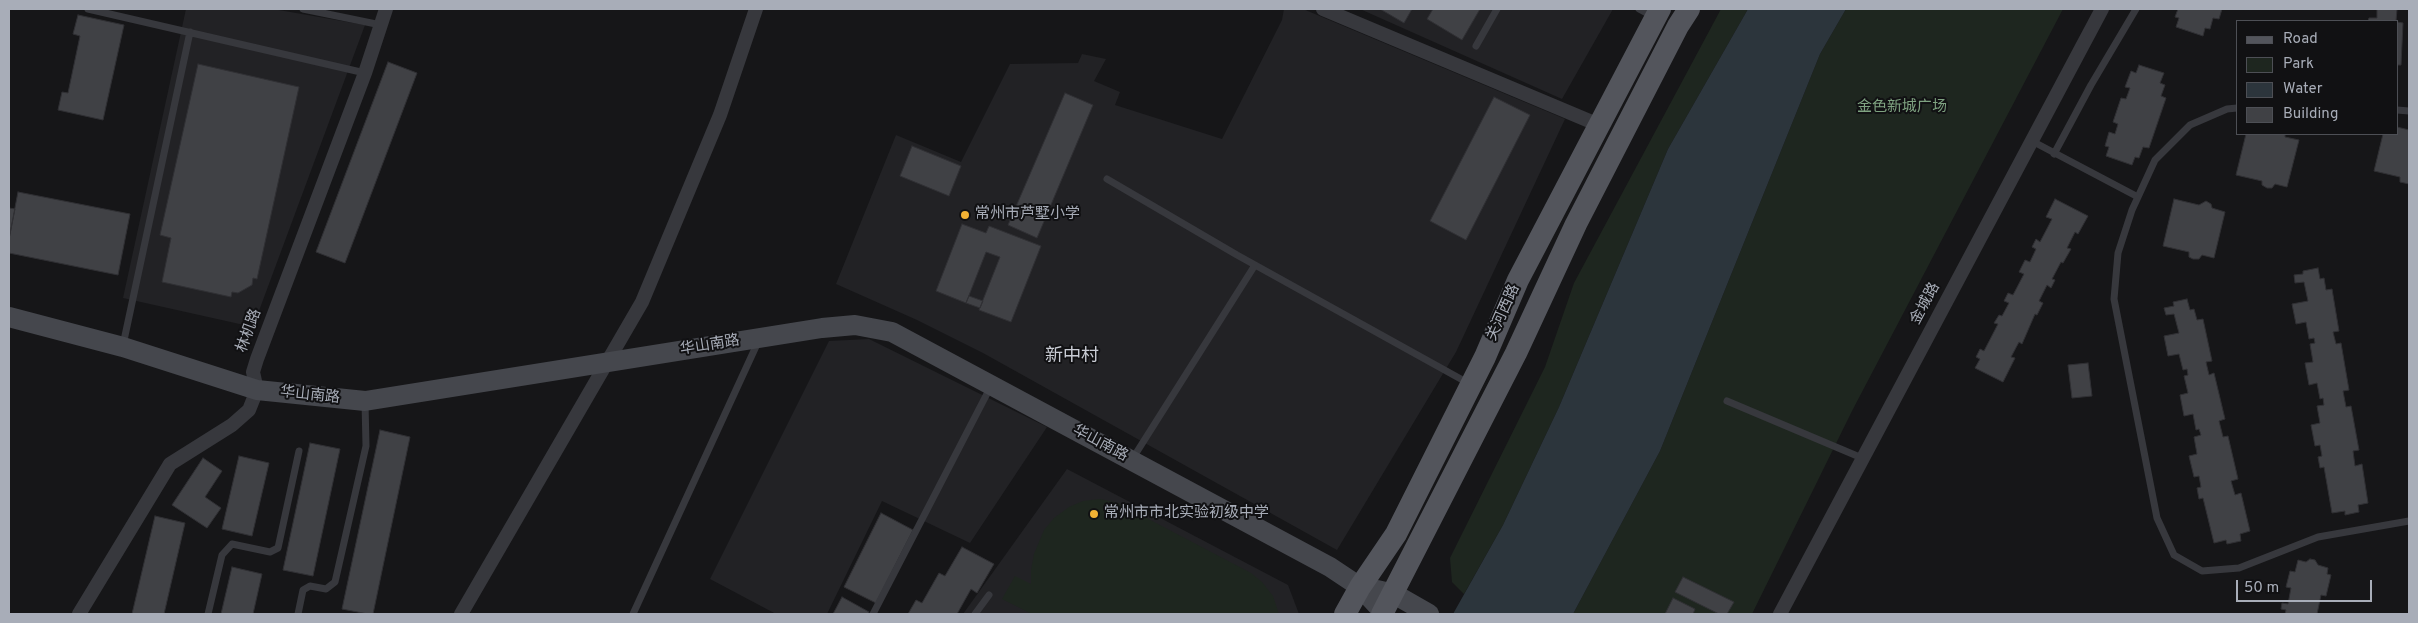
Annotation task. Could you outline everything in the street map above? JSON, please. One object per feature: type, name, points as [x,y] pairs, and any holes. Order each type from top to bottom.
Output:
[{"type":"main road","name":"关河西路","points":[[1383,614],[1516,353],[1576,224],[1678,26],[1689,9]]},
{"type":"main road","name":"关河西路","points":[[1345,614],[1360,587],[1396,534],[1471,384],[1518,280],[1599,125],[1651,12]]},
{"type":"street","name":"林机路","points":[[257,390],[253,372],[257,359],[366,73],[386,9]]},
{"type":"street","points":[[461,614],[605,362],[642,302],[720,115],[756,9]]},
{"type":"street","points":[[1322,9],[1599,125]]},
{"type":"street","name":"金城路","points":[[1780,614],[2030,140],[2102,9]]},
{"type":"street","name":"华山南路","points":[[9,317],[123,347],[257,390],[365,401],[855,324],[892,332],[1330,567],[1360,587]]},
{"type":"street","points":[[78,614],[170,464],[232,425],[249,410],[257,390]]},
{"type":"street","points":[[1360,587],[1394,594],[1429,614]]},
{"type":"street","points":[[1360,587],[1383,614]]},
{"type":"lane","points":[[88,9],[366,73]]},
{"type":"lane","points":[[303,9],[319,10],[381,25]]},
{"type":"lane","points":[[1476,46],[1497,9]]},
{"type":"lane","points":[[2054,154],[2091,85],[2136,9]]},
{"type":"lane","points":[[123,347],[190,32]]},
{"type":"lane","points":[[2236,108],[2227,109],[2190,125],[2156,160],[2138,197],[2118,253],[2114,299],[2157,518],[2174,555],[2202,571],[2239,568],[2318,537],[2409,521]]},
{"type":"lane","points":[[2030,140],[2138,197]]},
{"type":"lane","points":[[1107,178],[1255,265],[1471,384]]},
{"type":"lane","points":[[1131,460],[1255,265]]},
{"type":"lane","points":[[633,614],[760,338]]},
{"type":"lane","points":[[873,614],[992,385]]},
{"type":"lane","points":[[298,614],[303,590],[310,586],[326,589],[335,582],[366,446],[365,401]]},
{"type":"lane","points":[[1727,401],[1862,458]]},
{"type":"lane","points":[[208,614],[222,555],[232,544],[270,552],[278,548],[299,451]]},
{"type":"lane","points":[[975,614],[989,595]]},
{"type":"shaded area","points":[[186,9],[273,9],[365,25],[253,327],[123,298]]},
{"type":"shaded area","points":[[1284,9],[1303,9],[1565,119],[1456,352],[1337,550],[983,353],[917,320],[836,284],[896,135],[961,162],[1010,64],[1078,63],[1082,54],[1106,59],[1094,81],[1120,92],[1115,105],[1222,139],[1282,20]]},
{"type":"shaded area","points":[[1360,9],[1613,9],[1562,99]]},
{"type":"shaded area","points":[[869,339],[1047,427],[970,543],[882,501],[827,614],[776,614],[710,579],[829,341]]},
{"type":"shaded area","name":"常州市市北实验初级中学","points":[[1067,469],[1288,585],[1299,614],[963,614]]},
{"type":"green space","points":[[1721,9],[1748,9],[1668,149],[1559,407],[1503,525],[1464,594],[1452,582],[1450,558],[1545,367],[1574,283]]},
{"type":"green space","name":"金色新城广场","points":[[1846,9],[2063,9],[1852,411],[1752,614],[1573,614],[1660,451],[1820,54]]},
{"type":"green space","name":"常州市市北实验初级中学","points":[[1100,499],[1118,503],[1251,573],[1262,582],[1273,596],[1279,614],[1032,614],[1002,599],[1015,576],[1031,584],[1034,554],[1044,530],[1054,518],[1069,507],[1083,501]]},
{"type":"water","points":[[1748,9],[1846,9],[1820,54],[1660,451],[1573,614],[1453,614],[1503,525],[1559,407],[1668,149]]},
{"type":"building","points":[[1380,9],[1412,9],[1404,23]]},
{"type":"building","points":[[1433,9],[1480,9],[1462,40],[1427,19]]},
{"type":"building","points":[[2178,9],[2222,9],[2219,19],[2213,18],[2210,29],[2205,28],[2203,36],[2176,27],[2179,18],[2175,17]]},
{"type":"building","points":[[2377,9],[2397,9],[2396,20],[2368,20],[2369,18],[2377,18]]},
{"type":"building","points":[[78,15],[124,25],[103,120],[58,110],[62,92],[68,93],[80,36],[73,34]]},
{"type":"building","points":[[2398,22],[2403,23],[2401,65],[2398,65]]},
{"type":"building","points":[[388,62],[417,73],[345,263],[316,252]]},
{"type":"building","points":[[198,64],[299,87],[257,279],[253,278],[252,285],[238,293],[232,292],[231,297],[162,282],[171,238],[160,235]]},
{"type":"building","points":[[2139,65],[2164,73],[2160,83],[2165,85],[2161,96],[2166,98],[2149,148],[2143,147],[2139,158],[2135,157],[2132,165],[2106,156],[2109,147],[2105,146],[2109,132],[2115,134],[2118,124],[2113,122],[2121,98],[2126,99],[2130,88],[2125,87],[2131,71],[2136,73]]},
{"type":"building","points":[[1065,93],[1093,105],[1037,238],[1008,225]]},
{"type":"building","points":[[1494,97],[1530,115],[1466,240],[1430,221]]},
{"type":"building","points":[[2398,127],[2409,130],[2409,184],[2400,182],[2400,177],[2374,171],[2383,135],[2398,135]]},
{"type":"building","points":[[2246,135],[2285,135],[2285,137],[2299,140],[2287,187],[2275,184],[2272,188],[2267,188],[2262,185],[2262,181],[2236,175]]},
{"type":"building","points":[[912,146],[961,166],[949,196],[900,176]]},
{"type":"building","points":[[18,192],[130,214],[118,275],[9,253],[9,239]]},
{"type":"building","points":[[2055,199],[2088,216],[2078,234],[2075,232],[2067,248],[2071,249],[2052,279],[2055,280],[2051,288],[2047,285],[2039,301],[2043,303],[2037,315],[2035,314],[2022,344],[2019,342],[2011,357],[2015,358],[2003,382],[1975,368],[1980,359],[1976,357],[1980,349],[1984,351],[1998,324],[1994,323],[1999,315],[2002,316],[2009,303],[2004,301],[2008,293],[2013,295],[2024,274],[2019,272],[2025,260],[2030,262],[2036,249],[2032,247],[2036,239],[2040,242],[2052,219],[2046,217]]},
{"type":"building","points":[[2174,199],[2199,205],[2206,201],[2211,204],[2212,208],[2225,212],[2214,258],[2202,255],[2199,259],[2193,259],[2189,257],[2189,252],[2163,246]]},
{"type":"building","points":[[9,208],[15,209],[9,239]]},
{"type":"building","points":[[962,224],[986,233],[989,226],[1041,246],[1011,322],[979,310],[1000,257],[986,252],[966,303],[936,291]]},
{"type":"building","points":[[2318,268],[2320,279],[2324,278],[2326,290],[2332,289],[2339,331],[2333,332],[2336,344],[2341,343],[2349,390],[2343,391],[2346,407],[2351,406],[2359,450],[2353,451],[2355,466],[2362,464],[2368,503],[2358,505],[2359,512],[2345,515],[2345,511],[2332,513],[2324,467],[2320,468],[2318,457],[2322,456],[2320,445],[2315,446],[2311,425],[2320,423],[2317,406],[2324,405],[2323,398],[2320,399],[2317,383],[2309,385],[2305,363],[2313,362],[2310,344],[2315,343],[2314,338],[2309,339],[2306,322],[2296,324],[2292,304],[2308,301],[2304,282],[2295,283],[2294,275],[2303,274],[2303,271]]},
{"type":"building","points":[[969,296],[983,301],[980,308],[966,303]]},
{"type":"building","points":[[2187,299],[2190,310],[2194,309],[2197,320],[2203,319],[2212,361],[2206,362],[2209,375],[2214,373],[2225,419],[2219,421],[2223,437],[2228,436],[2238,479],[2231,481],[2235,495],[2241,493],[2250,531],[2240,534],[2241,541],[2227,544],[2226,540],[2214,543],[2203,498],[2199,499],[2197,488],[2201,487],[2199,476],[2194,477],[2189,456],[2197,454],[2194,437],[2201,435],[2199,429],[2196,430],[2193,414],[2184,416],[2180,395],[2188,393],[2184,376],[2188,375],[2187,369],[2183,370],[2179,354],[2168,356],[2164,336],[2179,333],[2174,314],[2166,315],[2164,308],[2174,306],[2173,302]]},
{"type":"building","points":[[2088,363],[2092,396],[2072,398],[2068,365]]},
{"type":"building","points":[[380,430],[410,437],[373,614],[368,614],[342,609]]},
{"type":"building","points":[[310,443],[340,449],[313,576],[283,570]]},
{"type":"building","points":[[239,456],[269,463],[252,536],[222,529]]},
{"type":"building","points":[[203,458],[222,471],[205,497],[221,508],[207,528],[172,505]]},
{"type":"building","points":[[881,513],[913,530],[876,603],[844,587]]},
{"type":"building","points":[[155,516],[185,523],[164,614],[132,614]]},
{"type":"building","points":[[962,547],[994,564],[977,593],[971,589],[957,614],[908,614],[916,600],[922,603],[939,573],[945,576]]},
{"type":"building","points":[[2310,559],[2315,560],[2318,565],[2328,568],[2327,574],[2331,575],[2326,596],[2321,595],[2317,614],[2285,614],[2286,610],[2281,609],[2282,603],[2288,604],[2291,588],[2286,587],[2290,571],[2295,572],[2298,560],[2306,562]]},
{"type":"building","points":[[232,567],[262,574],[253,614],[221,614]]},
{"type":"building","points":[[1683,577],[1734,602],[1727,614],[1719,614],[1675,592]]},
{"type":"building","points":[[842,597],[869,612],[868,614],[833,614]]},
{"type":"building","points":[[1673,598],[1695,609],[1693,614],[1665,614]]},
{"type":"place","name":"常州市芦墅小学","points":[[965,215]]},
{"type":"place","name":"常州市市北实验初级中学","points":[[1094,514]]},
{"type":"district","name":"新中村","points":[[1072,357]]}]
